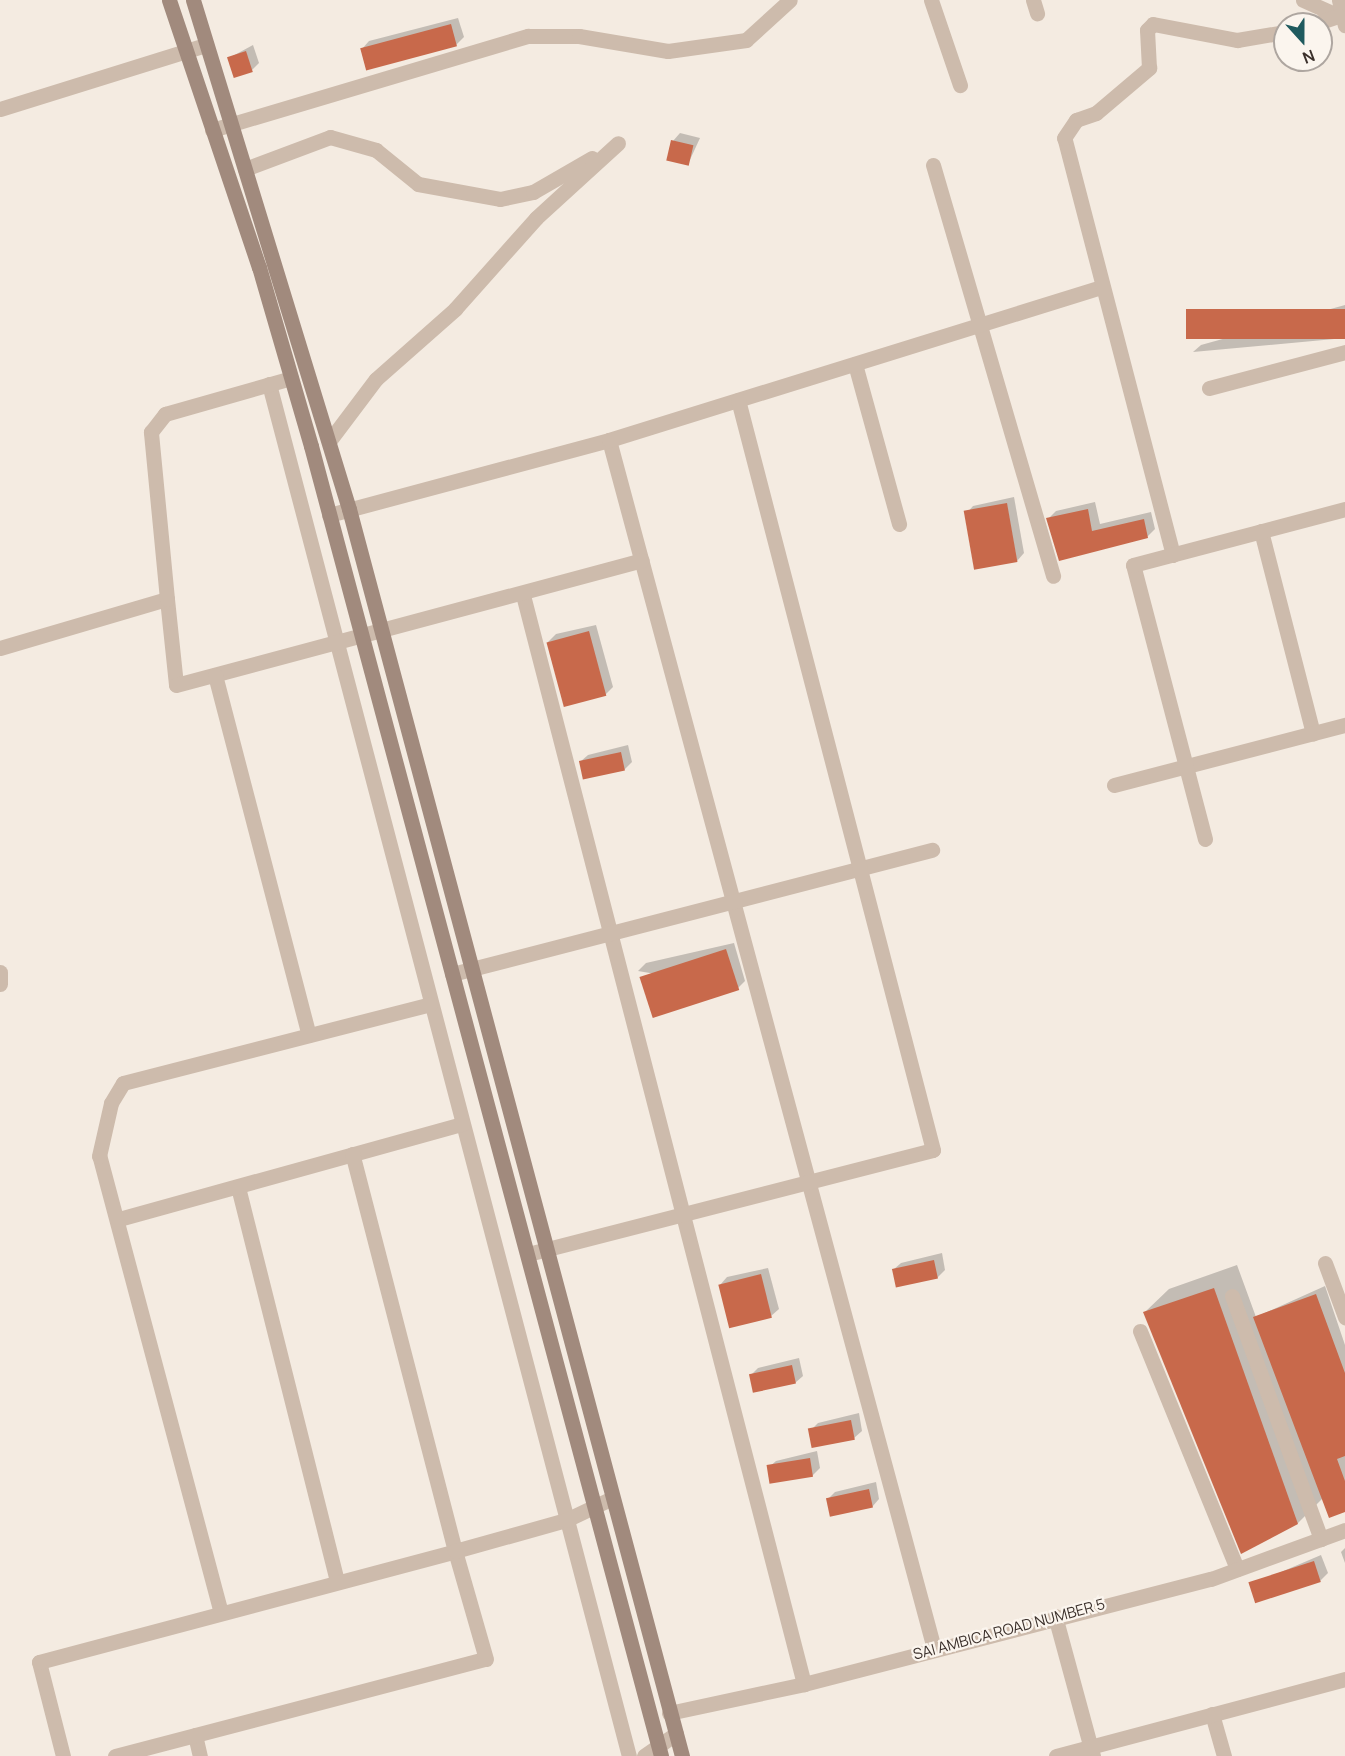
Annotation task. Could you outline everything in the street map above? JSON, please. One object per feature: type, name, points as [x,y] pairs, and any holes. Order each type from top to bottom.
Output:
[{"type":"street","points":[[169,0],[291,378],[528,1254],[659,1750]]},
{"type":"street","points":[[193,0],[330,440],[610,1499],[682,1756]]},
{"type":"street","points":[[212,130],[528,36],[579,36],[668,51],[725,45],[746,40],[790,0]]},
{"type":"street","points":[[931,0],[960,85]]},
{"type":"street","points":[[1303,0],[1342,20]]},
{"type":"street","points":[[1339,0],[1342,20]]},
{"type":"street","points":[[1173,555],[1101,287],[1064,138],[1076,120],[1096,113],[1149,68],[1147,30],[1153,24],[1237,40],[1273,34]]},
{"type":"street","points":[[0,109],[206,45]]},
{"type":"street","points":[[245,169],[330,137],[376,150],[418,184],[500,199],[533,192],[618,143],[536,218],[455,309],[376,379],[330,440],[310,446]]},
{"type":"street","points":[[933,165],[982,324],[1053,576]]},
{"type":"street","points":[[328,515],[609,440],[1101,287]]},
{"type":"street","points":[[1209,388],[1345,352]]},
{"type":"street","points":[[855,364],[899,524]]},
{"type":"street","points":[[291,378],[165,414],[151,432],[176,685],[360,636],[381,633],[641,560]]},
{"type":"street","points":[[269,384],[334,643],[629,1756]]},
{"type":"street","points":[[528,1254],[933,1150],[738,400]]},
{"type":"street","points":[[609,440],[934,1649]]},
{"type":"street","points":[[1205,838],[1133,565],[1345,509]]},
{"type":"street","points":[[1261,531],[1313,733]]},
{"type":"street","points":[[523,594],[804,1684]]},
{"type":"street","points":[[0,648],[167,599]]},
{"type":"street","points":[[215,675],[309,1035]]},
{"type":"street","points":[[1114,785],[1345,725]]},
{"type":"street","points":[[452,974],[932,850]]},
{"type":"street","points":[[0,972],[0,984]]},
{"type":"street","points":[[221,1613],[119,1219],[99,1156],[111,1103],[123,1083],[430,1004]]},
{"type":"street","points":[[119,1219],[462,1124]]},
{"type":"street","points":[[115,1756],[486,1659],[455,1551],[352,1154]]},
{"type":"street","points":[[238,1187],[337,1582]]},
{"type":"street","points":[[1325,1263],[1345,1317]]},
{"type":"street","points":[[1232,1296],[1321,1539]]},
{"type":"street","points":[[1140,1331],[1237,1569]]},
{"type":"street","points":[[63,1756],[39,1662],[566,1520],[610,1499]]},
{"type":"street","name":"SAI AMBICA ROAD NUMBER 5","points":[[669,1713],[804,1684],[1237,1569],[1345,1530]]},
{"type":"street","points":[[1055,1616],[1092,1751]]},
{"type":"street","points":[[1056,1756],[1092,1751],[1212,1714],[1345,1679]]},
{"type":"street","points":[[1212,1714],[1224,1756]]},
{"type":"street","points":[[644,1756],[659,1750],[676,1734]]},
{"type":"street","points":[[195,1735],[200,1756]]},
{"type":"building","points":[[451,24],[457,46],[366,71],[360,48]]},
{"type":"building","points":[[246,51],[253,72],[234,78],[227,57]]},
{"type":"building","points":[[671,140],[693,145],[689,166],[666,160]]},
{"type":"building","points":[[1186,309],[1345,309],[1345,339],[1186,339]]},
{"type":"building","points":[[1007,503],[1017,562],[974,570],[964,511]]},
{"type":"building","points":[[1088,509],[1092,531],[1144,519],[1148,538],[1059,561],[1046,518]]},
{"type":"building","points":[[589,631],[606,696],[564,707],[546,642]]},
{"type":"building","points":[[621,752],[625,771],[583,780],[579,761]]},
{"type":"building","points":[[726,949],[739,990],[653,1018],[639,977]]},
{"type":"building","points":[[934,1260],[938,1279],[896,1288],[892,1269]]},
{"type":"building","points":[[761,1274],[772,1318],[729,1328],[718,1285]]},
{"type":"building","points":[[1214,1288],[1298,1524],[1241,1554],[1143,1312]]},
{"type":"building","points":[[1316,1294],[1345,1373],[1345,1456],[1337,1459],[1345,1481],[1345,1512],[1329,1518],[1253,1317]]},
{"type":"building","points":[[792,1365],[796,1384],[753,1393],[749,1374]]},
{"type":"building","points":[[851,1420],[855,1440],[812,1448],[808,1428]]},
{"type":"building","points":[[810,1458],[813,1477],[770,1484],[767,1465]]},
{"type":"building","points":[[869,1489],[873,1508],[830,1517],[826,1498]]},
{"type":"building","points":[[1314,1561],[1321,1582],[1255,1603],[1248,1582]]}]
